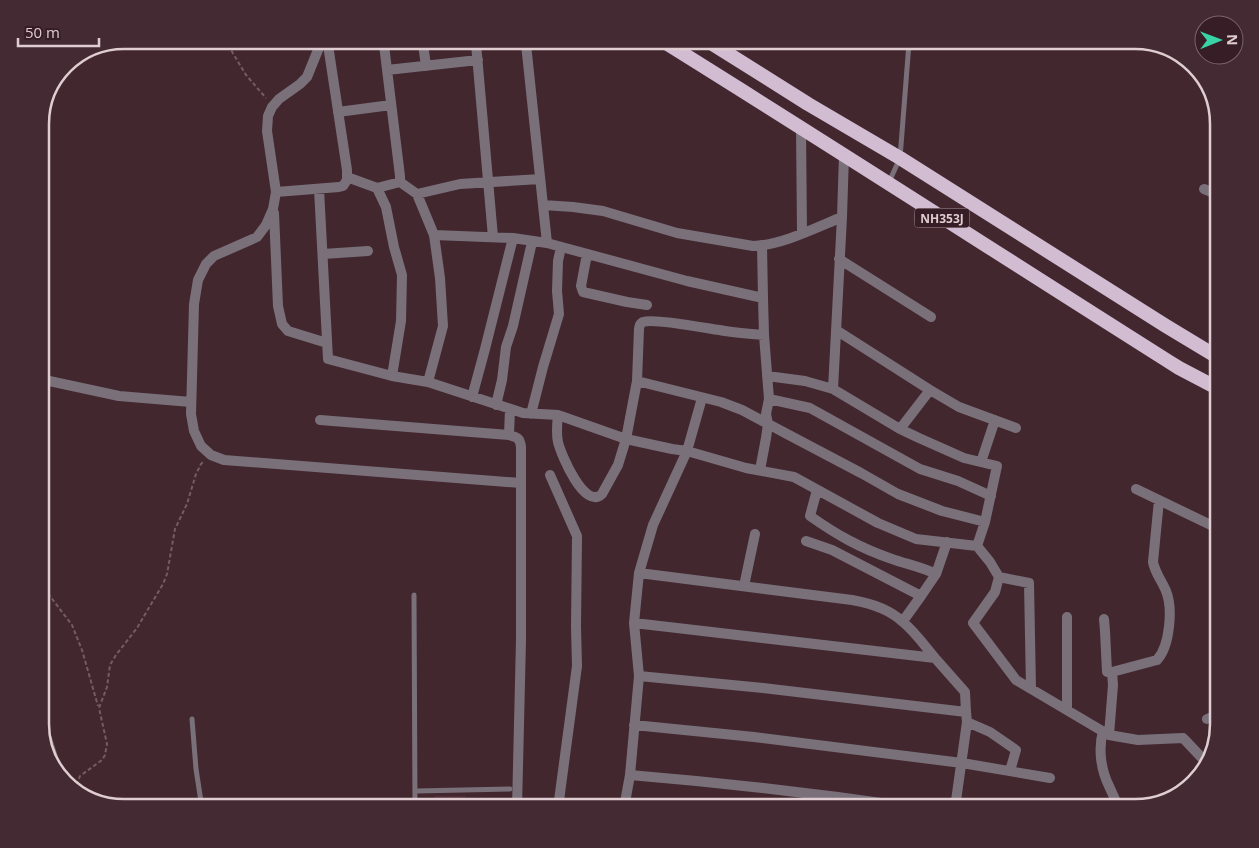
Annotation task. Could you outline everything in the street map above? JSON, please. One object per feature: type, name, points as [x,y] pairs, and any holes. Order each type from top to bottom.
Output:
[{"type":"highway","name":"NH353J","points":[[676,49],[1179,368],[1210,384]]},
{"type":"highway","name":"NH353J","points":[[723,49],[808,104],[900,158],[1210,353]]},
{"type":"street","points":[[318,49],[307,76],[272,107],[268,116],[268,131],[276,192],[273,209],[278,306],[282,324],[288,331],[327,344]]},
{"type":"street","points":[[276,192],[319,189],[343,186],[345,184],[347,177],[329,49]]},
{"type":"street","points":[[385,49],[400,182],[417,194],[434,235],[440,278],[443,326],[428,382]]},
{"type":"street","points":[[424,49],[426,66]]},
{"type":"street","points":[[477,49],[493,237]]},
{"type":"street","points":[[527,49],[547,243]]},
{"type":"street","points":[[387,70],[478,60]]},
{"type":"street","points":[[338,112],[391,105]]},
{"type":"street","points":[[801,127],[802,232]]},
{"type":"street","points":[[832,389],[844,155]]},
{"type":"street","points":[[347,177],[377,188],[400,182]]},
{"type":"street","points":[[417,194],[460,184],[540,179]]},
{"type":"street","points":[[377,188],[386,207],[402,276],[401,321],[392,376]]},
{"type":"street","points":[[319,189],[328,359],[392,376],[428,382],[523,413],[558,415],[626,439],[688,451],[746,468],[794,477],[878,523],[916,539],[977,546],[990,562],[998,577],[995,592],[973,623],[1016,680],[1106,733],[1138,740],[1182,738],[1202,758]]},
{"type":"street","points":[[1204,189],[1210,191]]},
{"type":"street","points":[[542,205],[603,211],[677,233],[753,246],[762,246],[787,239],[842,217]]},
{"type":"street","points":[[273,209],[266,225],[257,237],[214,256],[206,264],[198,280],[194,304],[191,414],[194,431],[201,446],[211,455],[224,460],[521,482]]},
{"type":"street","points":[[434,235],[512,238],[547,243],[687,281],[763,298]]},
{"type":"street","points":[[472,396],[512,238]]},
{"type":"street","points":[[496,405],[502,380],[506,348],[513,326],[532,242]]},
{"type":"street","points":[[760,470],[768,424],[766,414],[769,399],[764,335],[762,246]]},
{"type":"street","points":[[531,414],[559,314],[557,291],[558,261],[561,247]]},
{"type":"street","points":[[323,254],[368,251]]},
{"type":"street","points":[[587,254],[581,286],[582,292],[647,305]]},
{"type":"street","points":[[839,259],[931,317]]},
{"type":"street","points":[[558,415],[557,436],[562,455],[573,476],[588,496],[599,497],[618,465],[626,439],[637,382],[640,324],[650,321],[764,335]]},
{"type":"street","points":[[836,330],[959,407],[1016,428]]},
{"type":"street","points":[[767,376],[805,381],[832,389],[900,429],[964,458],[997,466],[986,522],[977,546]]},
{"type":"street","points":[[49,381],[119,396],[191,402]]},
{"type":"street","points":[[637,382],[721,402],[742,410],[898,494],[942,511],[986,522]]},
{"type":"street","points":[[900,429],[930,390]]},
{"type":"street","points":[[626,799],[630,774],[639,676],[634,623],[639,572],[653,525],[688,451],[702,398]]},
{"type":"street","points":[[769,399],[810,408],[920,469],[958,481],[991,496]]},
{"type":"street","points":[[510,409],[510,435]]},
{"type":"street","points":[[320,420],[510,435],[518,438],[521,442],[521,630],[517,799]]},
{"type":"street","points":[[981,462],[995,420]]},
{"type":"street","points":[[550,475],[577,536],[577,666],[559,799]]},
{"type":"street","points":[[1136,489],[1210,524]]},
{"type":"street","points":[[817,490],[810,516],[862,548],[936,574]]},
{"type":"street","points":[[1104,619],[1106,672],[1157,660],[1161,655],[1166,642],[1169,602],[1167,592],[1154,569],[1153,562],[1159,500]]},
{"type":"street","points":[[744,586],[755,534]]},
{"type":"street","points":[[806,541],[832,550],[922,596]]},
{"type":"street","points":[[902,621],[922,596],[936,574],[947,542]]},
{"type":"street","points":[[639,572],[843,598],[878,607],[902,621],[964,692],[967,717],[956,799]]},
{"type":"street","points":[[998,577],[1029,583],[1031,689]]},
{"type":"street","points":[[1067,618],[1067,709]]},
{"type":"street","points":[[634,623],[826,647],[935,658]]},
{"type":"street","points":[[1112,672],[1113,684],[1106,733],[1100,741],[1100,750],[1105,778],[1114,799]]},
{"type":"street","points":[[639,676],[763,688],[967,717],[1016,750],[1010,771]]},
{"type":"street","points":[[634,725],[764,738],[962,763],[1050,778]]},
{"type":"street","points":[[630,774],[857,799]]},
{"type":"lane","points":[[888,183],[900,158],[909,49]]},
{"type":"lane","points":[[414,595],[416,799]]},
{"type":"lane","points":[[192,719],[201,799]]},
{"type":"lane","points":[[416,792],[510,789]]},
{"type":"path","points":[[230,49],[246,75],[272,107]]},
{"type":"path","points":[[99,708],[107,687],[110,665],[137,628],[163,584],[167,574],[175,529],[187,504],[196,474],[201,464],[211,455]]},
{"type":"path","points":[[49,594],[72,625],[82,650],[99,708],[107,744],[102,760],[80,776],[77,783]]},
{"type":"shaded area","points":[[434,796],[465,796],[465,799],[434,799]]}]
